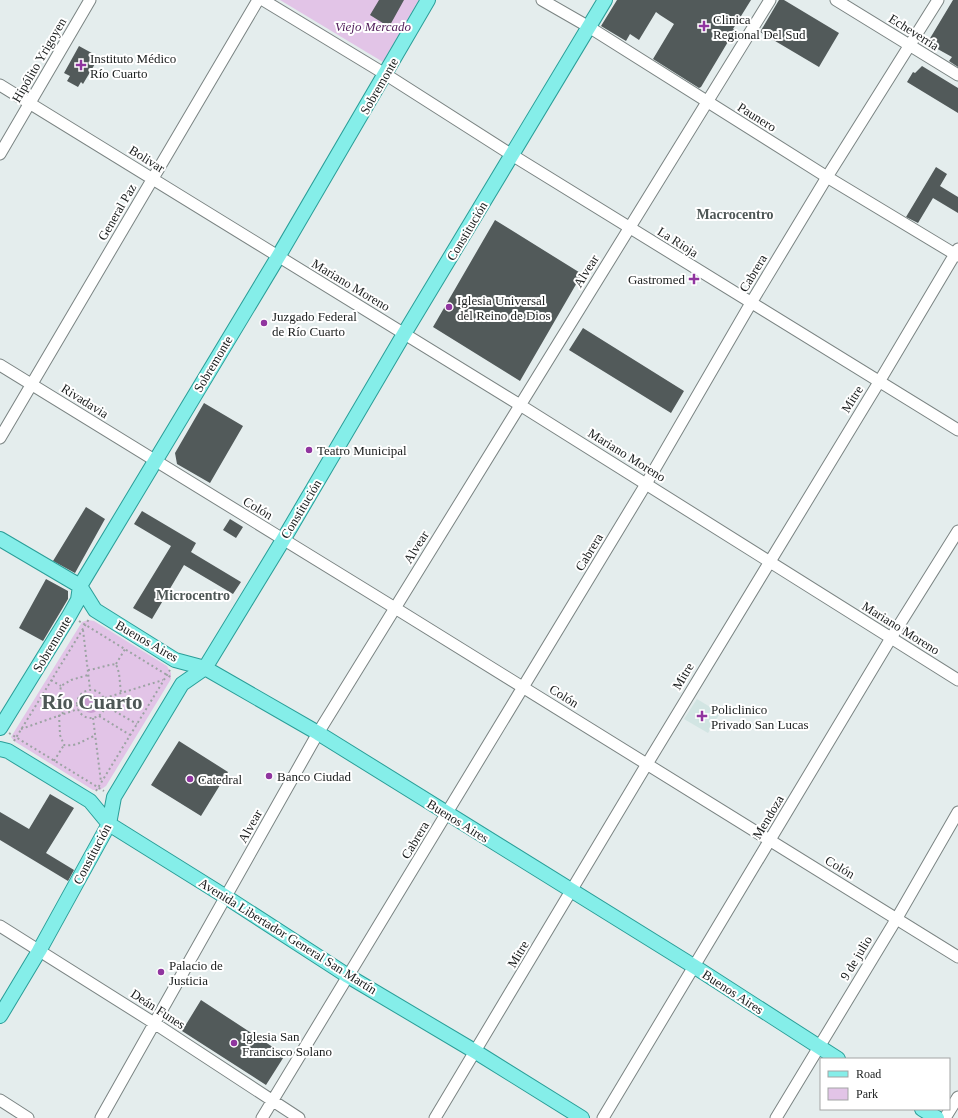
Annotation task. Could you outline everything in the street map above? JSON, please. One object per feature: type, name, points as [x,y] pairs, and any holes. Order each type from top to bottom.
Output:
[{"type":"main road","name":"Sobremonte","points":[[3,730],[70,616],[78,600],[80,586],[278,257],[428,0]]},
{"type":"main road","name":"Constitución","points":[[0,1016],[39,950],[109,824],[114,797],[182,684],[205,668],[283,540],[404,334],[606,0]]},
{"type":"main road","points":[[0,539],[80,586]]},
{"type":"main road","name":"Buenos Aires","points":[[80,586],[95,610],[176,660],[205,668],[318,733],[571,892],[695,967],[836,1058]]},
{"type":"main road","name":"Avenida Libertador General San Martín","points":[[4,750],[90,801],[109,824],[348,976],[476,1052],[582,1118]]},
{"type":"main road","points":[[924,1110],[937,1118]]},
{"type":"street","name":"Hipólito Yrigoyen","points":[[0,154],[90,0]]},
{"type":"street","name":"General Paz","points":[[0,438],[258,0]]},
{"type":"street","name":"La Rioja","points":[[263,0],[385,74],[512,155],[958,430]]},
{"type":"street","name":"Paunero","points":[[542,0],[589,27],[827,177],[957,253]]},
{"type":"street","name":"Alvear","points":[[101,1118],[318,733],[770,0]]},
{"type":"street","name":"Echeverría","points":[[836,0],[958,75]]},
{"type":"street","name":"Cabrera","points":[[262,1118],[646,484],[751,303],[827,177],[938,0]]},
{"type":"street","name":"Bolivar","points":[[0,85],[278,257]]},
{"type":"street","name":"Mitre","points":[[435,1118],[476,1052],[769,561],[957,253]]},
{"type":"street","name":"Mariano Moreno","points":[[278,257],[520,405],[958,680]]},
{"type":"street","name":"Rivadavia","points":[[0,365],[155,461]]},
{"type":"street","name":"Colón","points":[[155,461],[958,957]]},
{"type":"street","name":"Mendoza","points":[[604,1118],[891,638],[958,531]]},
{"type":"street","name":"9 de julio","points":[[776,1118],[897,918],[958,812]]},
{"type":"street","name":"Deán Funes","points":[[0,926],[154,1023],[299,1118]]},
{"type":"street","points":[[946,1118],[958,1097]]},
{"type":"street","points":[[0,1100],[28,1118]]},
{"type":"path","points":[[4,750],[16,738],[95,610]]},
{"type":"path","points":[[70,616],[86,624],[182,684]]},
{"type":"path","points":[[83,628],[90,689]]},
{"type":"path","points":[[121,693],[119,673],[116,664],[125,649]]},
{"type":"path","points":[[90,801],[176,660]]},
{"type":"path","points":[[88,670],[105,665],[116,664]]},
{"type":"path","points":[[63,714],[59,696],[61,686],[71,680],[88,675]]},
{"type":"path","points":[[51,680],[61,686]]},
{"type":"path","points":[[105,698],[164,680]]},
{"type":"path","points":[[90,689],[101,693],[105,698],[106,706],[104,711],[99,716],[93,718],[87,717],[81,714],[78,709],[77,702],[79,696],[90,689]]},
{"type":"path","points":[[106,706],[137,724]]},
{"type":"path","points":[[21,729],[78,709]]},
{"type":"path","points":[[59,715],[60,735],[64,745]]},
{"type":"path","points":[[99,716],[130,735]]},
{"type":"path","points":[[93,718],[101,783]]},
{"type":"path","points":[[3,730],[114,797]]},
{"type":"path","points":[[64,745],[74,746],[86,738],[95,736]]},
{"type":"path","points":[[54,761],[64,745]]},
{"type":"shaded area","points":[[87,695],[95,695],[100,700],[98,711],[95,713],[87,713],[82,708],[82,700]]},
{"type":"shaded area","name":"Policlinico Privado San Lucas","points":[[697,699],[720,713],[708,733],[684,719]]},
{"type":"green space","name":"Viejo Mercado","points":[[280,0],[419,0],[383,62]]},
{"type":"green space","points":[[88,620],[94,621],[167,666],[171,673],[171,679],[106,786],[100,790],[93,790],[14,741],[11,737],[82,622]]},
{"type":"building","points":[[379,0],[404,0],[389,27],[370,15]]},
{"type":"building","points":[[617,0],[751,0],[733,29],[735,30],[699,88],[653,59],[674,24],[656,12],[639,40],[630,34],[626,41],[601,26]]},
{"type":"building","points":[[779,0],[784,0],[839,33],[819,67],[760,32]]},
{"type":"building","points":[[953,0],[958,0],[958,67],[949,61],[952,57],[934,47],[936,44],[929,40]]},
{"type":"building","name":"Instituto Médico Río Cuarto","points":[[79,46],[99,57],[83,84],[81,82],[78,87],[67,81],[70,76],[64,73]]},
{"type":"building","points":[[922,66],[958,88],[958,113],[907,82],[913,72],[915,73]]},
{"type":"building","points":[[936,167],[947,174],[940,186],[958,197],[958,213],[933,198],[918,223],[906,217]]},
{"type":"building","points":[[495,220],[582,274],[520,381],[433,327]]},
{"type":"building","points":[[583,328],[684,391],[671,413],[569,350]]},
{"type":"building","points":[[204,403],[243,426],[210,483],[177,464],[175,453]]},
{"type":"building","points":[[86,507],[105,519],[75,573],[53,561]]},
{"type":"building","points":[[142,511],[196,543],[191,552],[241,582],[233,594],[184,565],[152,619],[133,608],[171,546],[134,524]]},
{"type":"building","points":[[230,519],[243,527],[236,538],[223,530]]},
{"type":"building","points":[[46,579],[68,591],[68,599],[43,641],[19,628]]},
{"type":"building","name":"Catedral","points":[[179,741],[228,772],[201,816],[151,785]]},
{"type":"building","points":[[50,794],[74,808],[46,853],[74,870],[68,881],[0,840],[0,812],[29,829]]},
{"type":"building","name":"Iglesia San Francisco Solano","points":[[201,1000],[285,1055],[266,1085],[182,1031]]},
{"type":"place","name":"Clinica Regional Del Sud","points":[[704,26]]},
{"type":"place","name":"Instituto Médico Río Cuarto","points":[[81,65]]},
{"type":"place","name":"Gastromed","points":[[694,279]]},
{"type":"place","name":"Iglesia Universal del Reino de Dios","points":[[449,307]]},
{"type":"place","name":"Juzgado Federal de Río Cuarto","points":[[264,323]]},
{"type":"place","name":"Teatro Municipal","points":[[309,450]]},
{"type":"place","name":"Policlinico Privado San Lucas","points":[[702,716]]},
{"type":"place","name":"Banco Ciudad","points":[[269,776]]},
{"type":"place","name":"Catedral","points":[[190,779]]},
{"type":"place","name":"Palacio de Justicia","points":[[161,972]]},
{"type":"place","name":"Iglesia San Francisco Solano","points":[[234,1043]]},
{"type":"district","name":"Macrocentro","points":[[735,214]]},
{"type":"district","name":"Microcentro","points":[[193,595]]},
{"type":"district","name":"Río Cuarto","points":[[92,702]]}]
